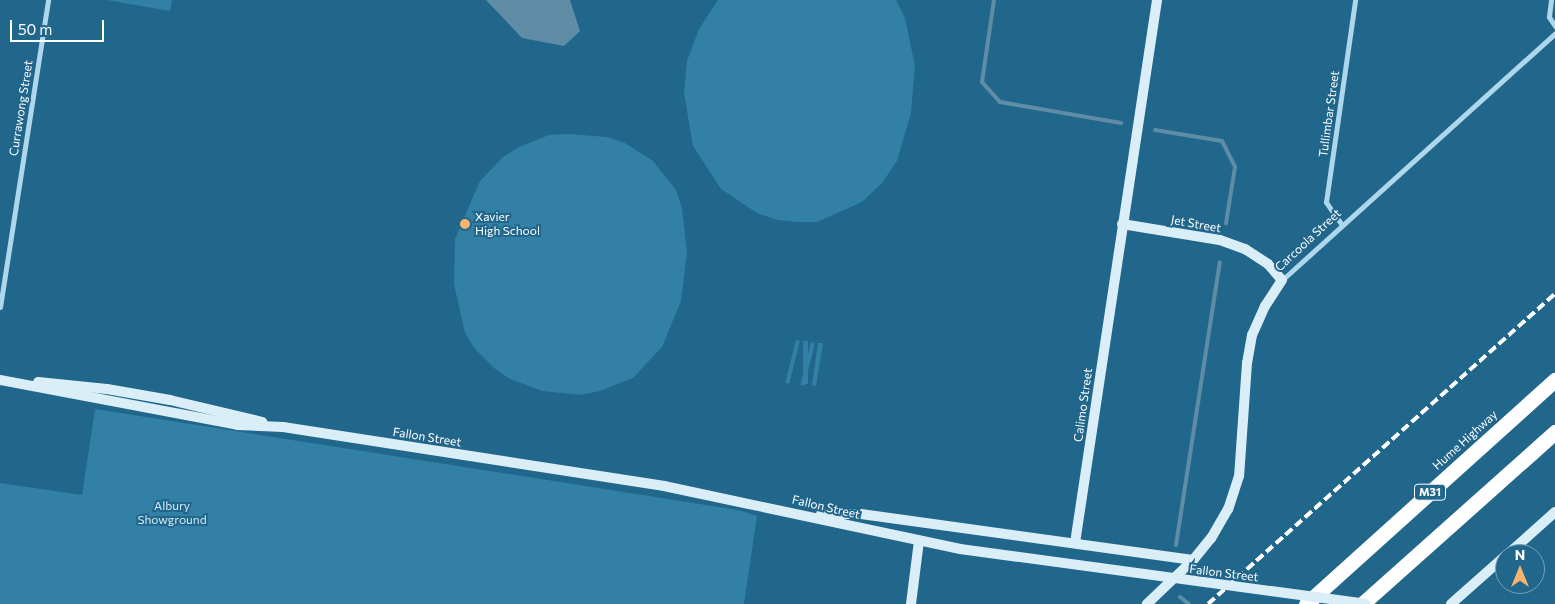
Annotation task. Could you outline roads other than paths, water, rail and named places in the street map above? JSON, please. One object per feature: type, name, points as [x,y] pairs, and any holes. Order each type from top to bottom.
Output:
[{"type":"highway","name":"Hume Highway","points":[[1306,604],[1555,380]]},
{"type":"highway","points":[[1363,604],[1555,432]]},
{"type":"street","name":"Currawong Street","points":[[0,307],[48,0]]},
{"type":"street","name":"Calimo Street","points":[[1075,543],[1157,0]]},
{"type":"street","name":"Tullimbar Street","points":[[1342,225],[1326,202],[1355,0]]},
{"type":"street","points":[[1551,0],[1549,17],[1555,26]]},
{"type":"street","name":"Carcoola Street","points":[[1146,604],[1193,560],[1211,538],[1228,509],[1239,476],[1247,363],[1252,335],[1265,306],[1282,280],[1555,33]]},
{"type":"street","name":"Jet Street","points":[[1122,224],[1220,240],[1260,259],[1282,280]]},
{"type":"street","name":"Fallon Street","points":[[0,380],[107,388],[206,406],[282,427]]},
{"type":"street","name":"Fallon Street","points":[[0,380],[105,402],[238,424],[282,427],[664,486],[960,549],[1363,604]]},
{"type":"street","points":[[105,402],[107,388]]},
{"type":"street","points":[[1519,544],[1555,512]]},
{"type":"street","points":[[802,514],[861,514],[1193,560]]},
{"type":"street","points":[[911,604],[919,541]]},
{"type":"street","points":[[1451,604],[1495,565]]},
{"type":"waterway","points":[[994,0],[982,82],[1000,102],[1121,123]]},
{"type":"waterway","points":[[1155,130],[1222,141],[1235,167],[1226,223]]},
{"type":"waterway","points":[[1176,545],[1220,262]]},
{"type":"waterway","points":[[1180,597],[1189,604]]},
{"type":"railway","points":[[1208,604],[1555,294]]},
{"type":"place","name":"Xavier High School","points":[[465,224]]},
{"type":"park label","name":"Albury Showground","points":[[172,513]]}]
